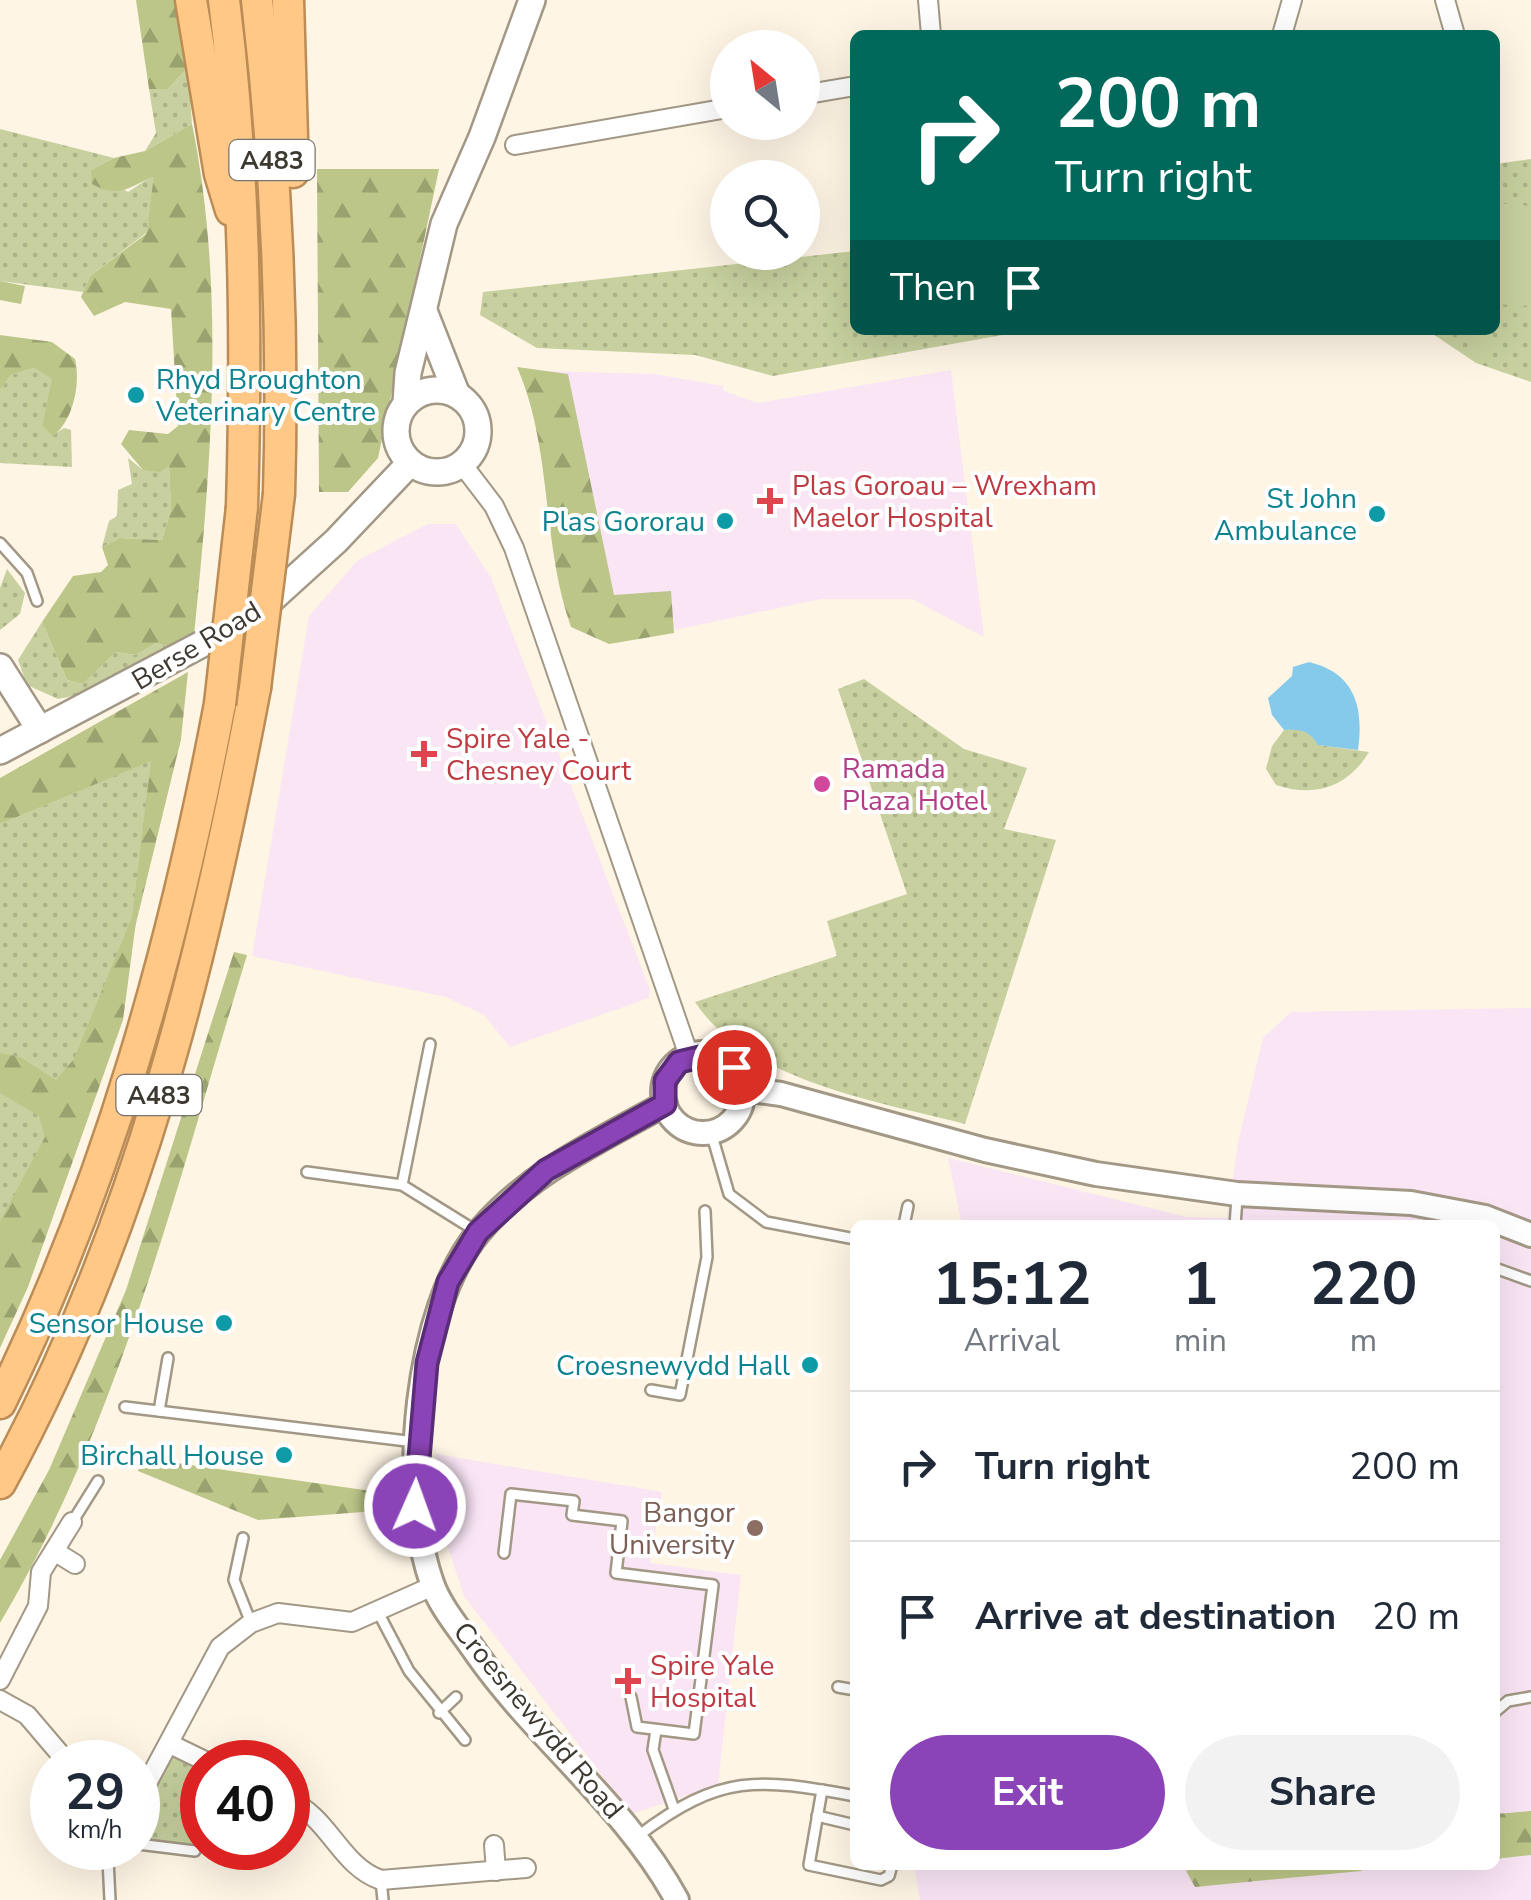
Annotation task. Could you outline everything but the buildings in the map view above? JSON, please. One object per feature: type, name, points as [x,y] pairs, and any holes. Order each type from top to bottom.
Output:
[{"type":"highway","name":"A483","points":[[190,0],[220,174],[246,261]]},
{"type":"highway","name":"A483","points":[[0,1403],[100,1174],[124,1098],[180,900],[220,704],[242,506],[246,261],[237,104],[224,0]]},
{"type":"highway","name":"A483","points":[[0,1483],[97,1277],[140,1155],[198,967],[256,688],[279,494],[280,321],[270,110],[257,0]]},
{"type":"highway","name":"A483","points":[[280,321],[293,170],[288,0]]},
{"type":"main road","points":[[424,312],[457,395],[475,415],[478,428],[477,441],[462,464],[436,473],[410,463],[396,440],[396,427],[406,403],[408,373],[444,224],[482,137],[532,0]]},
{"type":"main road","points":[[406,403],[430,390],[457,395]]},
{"type":"main road","name":"Berse Road","points":[[0,752],[250,618],[336,541],[410,463]]},
{"type":"main road","points":[[0,667],[40,730]]},
{"type":"street","points":[[928,0],[931,30]]},
{"type":"street","points":[[1283,30],[1292,0]]},
{"type":"street","points":[[1445,0],[1454,30]]},
{"type":"street","points":[[820,92],[850,87]]},
{"type":"street","points":[[515,145],[710,111]]},
{"type":"street","points":[[462,464],[494,506],[514,548],[689,1056]]},
{"type":"street","points":[[713,1054],[724,1059],[740,1078],[743,1089],[738,1112],[711,1132],[688,1130],[670,1115],[665,1104],[665,1081],[689,1056],[713,1054]]},
{"type":"street","points":[[743,1089],[1096,1174],[1237,1194],[1412,1203],[1493,1220]]},
{"type":"street","name":"Croesnewydd Road","points":[[665,1104],[546,1170],[478,1232],[448,1282],[427,1363],[415,1506],[433,1586],[478,1656],[636,1837],[677,1900]]},
{"type":"street","points":[[1500,1223],[1531,1235]]},
{"type":"street","points":[[0,1680],[38,1606],[40,1572],[72,1522]]},
{"type":"street","points":[[54,1552],[75,1564]]},
{"type":"street","points":[[160,1762],[220,1647],[252,1622],[278,1613],[352,1622],[379,1614],[433,1586]]},
{"type":"street","points":[[0,1700],[27,1715],[48,1740]]},
{"type":"street","points":[[170,1744],[180,1749]]},
{"type":"street","points":[[310,1812],[364,1874],[381,1880],[526,1868]]},
{"type":"street","points":[[494,1845],[496,1871]]},
{"type":"lane","points":[[0,542],[26,573],[37,601]]},
{"type":"lane","points":[[0,562],[12,559]]},
{"type":"lane","points":[[402,1186],[430,1044]]},
{"type":"lane","points":[[711,1132],[729,1194],[766,1222],[850,1238]]},
{"type":"lane","points":[[308,1172],[402,1186],[478,1232]]},
{"type":"lane","points":[[1236,1220],[1237,1194]]},
{"type":"lane","points":[[905,1220],[908,1206]]},
{"type":"lane","points":[[651,1390],[680,1395],[707,1257],[705,1211]]},
{"type":"lane","points":[[1500,1270],[1531,1281]]},
{"type":"lane","points":[[159,1411],[168,1358]]},
{"type":"lane","points":[[125,1407],[418,1442]]},
{"type":"lane","points":[[72,1522],[98,1481]]},
{"type":"lane","points":[[504,1553],[511,1494],[574,1501],[572,1515],[622,1521],[616,1573],[713,1585],[694,1734],[637,1727],[630,1697]]},
{"type":"lane","points":[[243,1538],[234,1580],[252,1622]]},
{"type":"lane","points":[[379,1614],[409,1671],[439,1713],[465,1740]]},
{"type":"lane","points":[[838,1687],[850,1689]]},
{"type":"lane","points":[[439,1713],[456,1697]]},
{"type":"lane","points":[[1500,1708],[1508,1701],[1531,1697]]},
{"type":"lane","points":[[656,1730],[653,1750],[674,1809]]},
{"type":"lane","points":[[636,1837],[674,1809],[742,1783],[775,1781],[850,1795]]},
{"type":"lane","points":[[822,1790],[808,1860],[812,1868],[881,1880],[891,1870]]},
{"type":"lane","points":[[817,1816],[850,1824]]},
{"type":"lane","points":[[109,1870],[110,1900]]},
{"type":"lane","points":[[381,1880],[383,1900]]},
{"type":"shaded area","name":"Plas Goroau – Wrexham Maelor Hospital","points":[[951,370],[984,637],[912,599],[821,599],[609,644],[545,371],[655,374],[723,386],[724,391],[757,403]]},
{"type":"shaded area","name":"Spire Yale - Chesney Court","points":[[428,524],[456,524],[491,578],[650,990],[649,998],[510,1047],[484,1015],[446,997],[252,956],[309,616],[358,560]]},
{"type":"shaded area","points":[[1531,1008],[1531,1900],[920,1900],[915,1870],[1500,1870],[1500,1220],[961,1220],[948,1158],[1187,1217],[1227,1218],[1238,1143],[1263,1038],[1291,1012]]},
{"type":"shaded area","name":"Spire Yale Hospital","points":[[436,1454],[662,1492],[650,1563],[741,1575],[718,1785],[632,1814],[464,1596],[442,1529]]},
{"type":"green space","points":[[136,0],[174,0],[188,67],[168,89],[149,89]]},
{"type":"green space","points":[[188,67],[192,124],[145,151],[156,133],[149,89],[168,89]]},
{"type":"green space","points":[[192,124],[203,187],[212,315],[210,444],[194,635],[173,648],[156,643],[136,655],[116,652],[83,684],[67,680],[42,622],[73,576],[101,572],[108,565],[102,547],[119,538],[162,540],[171,509],[169,466],[160,472],[143,470],[121,444],[129,430],[168,434],[178,426],[171,309],[125,302],[94,316],[81,297],[90,276],[146,234],[154,176],[124,190],[110,191],[92,184],[91,170],[114,158],[145,151]]},
{"type":"green space","points":[[0,129],[114,158],[91,170],[128,192],[155,174],[146,233],[90,276],[83,292],[0,281]]},
{"type":"green space","points":[[1531,159],[1531,382],[1476,363],[1434,335],[1500,335],[1500,163]]},
{"type":"green space","points":[[317,169],[439,169],[378,458],[348,492],[319,492]]},
{"type":"green space","points":[[1500,203],[1531,206],[1531,306],[1500,304]]},
{"type":"green space","points":[[850,252],[850,335],[1003,335],[773,376],[695,355],[537,348],[480,315],[483,292],[710,267],[710,270],[820,270],[820,255]]},
{"type":"green space","points":[[0,281],[25,286],[21,304],[0,300]]},
{"type":"green space","points":[[0,335],[52,342],[75,359],[74,401],[66,421],[53,436],[42,426],[52,379],[34,368],[11,375],[0,390]]},
{"type":"green space","points":[[1469,335],[1491,335],[1491,357],[1469,357]]},
{"type":"green space","points":[[517,367],[568,374],[614,595],[671,591],[674,633],[609,644],[571,627],[555,562],[536,430]]},
{"type":"green space","points":[[34,368],[53,379],[42,426],[53,435],[64,428],[71,430],[72,467],[0,463],[0,390],[11,375]]},
{"type":"green space","points":[[128,458],[143,470],[169,465],[171,509],[162,540],[119,538],[102,547],[109,521],[117,516],[118,490],[132,484]]},
{"type":"green space","points":[[7,569],[25,593],[20,614],[0,630],[0,588]]},
{"type":"green space","points":[[42,622],[67,680],[83,684],[116,652],[136,655],[156,643],[173,648],[83,694],[58,699],[27,685],[18,660]]},
{"type":"green space","points":[[188,672],[181,739],[136,922],[123,1020],[28,1287],[0,1348],[0,1221],[45,1137],[39,1116],[0,1093],[0,1053],[20,1057],[56,1080],[74,1059],[132,917],[151,761],[0,824],[0,778]]},
{"type":"green space","points":[[864,679],[964,749],[1027,768],[1004,829],[1056,840],[965,1124],[856,1097],[781,1070],[718,1029],[695,1002],[837,956],[827,921],[907,894],[838,689]]},
{"type":"green space","points":[[1300,729],[1311,734],[1319,745],[1369,752],[1351,774],[1329,786],[1304,790],[1276,785],[1266,769],[1272,746],[1284,730]]},
{"type":"green space","points":[[181,739],[114,1014],[0,1281],[0,824],[156,758]]},
{"type":"green space","points":[[234,952],[247,955],[143,1297],[80,1464],[43,1545],[0,1623],[0,1560],[49,1470],[126,1290]]},
{"type":"green space","points":[[142,1458],[385,1493],[376,1511],[258,1520],[138,1471]]},
{"type":"green space","points":[[172,1755],[180,1758],[180,1843],[160,1841],[160,1778]]},
{"type":"green space","points":[[1531,1811],[1531,1855],[1500,1858],[1500,1814]]},
{"type":"green space","points":[[1188,1870],[1362,1870],[1195,1887]]},
{"type":"water","points":[[1309,662],[1337,674],[1353,694],[1359,720],[1358,750],[1318,745],[1304,732],[1284,730],[1272,715],[1268,698],[1292,676],[1293,667]]},
{"type":"place","name":"Rhyd Broughton Veterinary Centre","points":[[136,395]]},
{"type":"place","name":"Plas Goroau – Wrexham Maelor Hospital","points":[[770,501]]},
{"type":"place","name":"St John Ambulance","points":[[1377,514]]},
{"type":"place","name":"Plas Gororau","points":[[725,521]]},
{"type":"place","name":"Spire Yale - Chesney Court","points":[[424,754]]},
{"type":"place","name":"Ramada Plaza Hotel","points":[[822,784]]},
{"type":"place","name":"Sensor House","points":[[224,1323]]},
{"type":"place","name":"Croesnewydd Hall","points":[[810,1365]]},
{"type":"place","name":"Birchall House","points":[[284,1455]]},
{"type":"place","name":"Bangor University","points":[[755,1528]]},
{"type":"place","name":"Spire Yale Hospital","points":[[628,1681]]},
{"type":"route","points":[[415,1506],[427,1363],[448,1282],[478,1232],[546,1170],[665,1104],[665,1081],[679,1062],[701,1053],[713,1054],[734,1067]]}]
